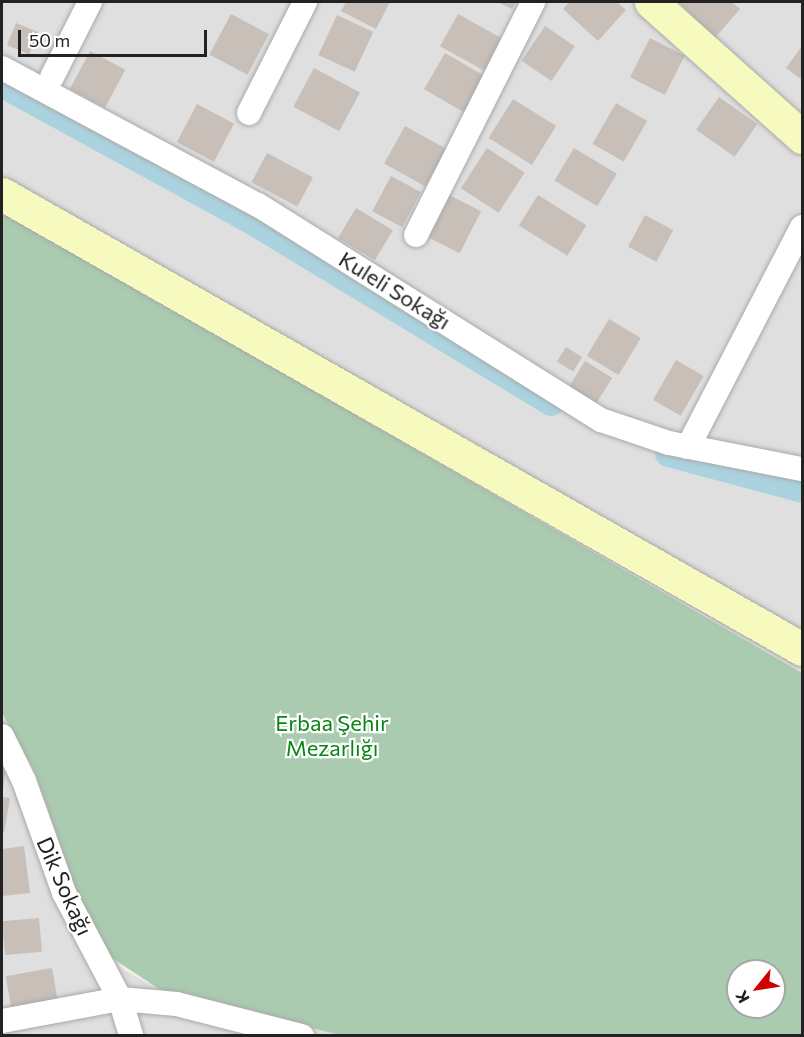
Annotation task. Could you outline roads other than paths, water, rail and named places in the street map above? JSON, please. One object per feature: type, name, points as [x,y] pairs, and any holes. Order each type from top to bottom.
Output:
[{"type":"main road","points":[[651,2],[802,137]]},
{"type":"main road","points":[[2,194],[802,649]]},
{"type":"street","points":[[52,77],[90,2]]},
{"type":"street","points":[[249,113],[305,2]]},
{"type":"street","points":[[416,235],[533,2]]},
{"type":"street","name":"Kuleli Sokağı","points":[[2,68],[258,205],[488,345],[561,399],[610,424],[688,447],[802,469]]},
{"type":"street","points":[[688,447],[802,227]]},
{"type":"street","name":"Dik Sokağı","points":[[2,736],[24,781],[64,893],[120,999],[131,1035]]},
{"type":"street","points":[[2,1021],[120,999],[177,1004],[302,1035]]},
{"type":"waterway","points":[[2,84],[247,218],[551,402]]},
{"type":"waterway","points":[[668,453],[802,489]]},
{"type":"park label","name":"Erbaa Şehir Mezarlığı","points":[[332,734]]}]
